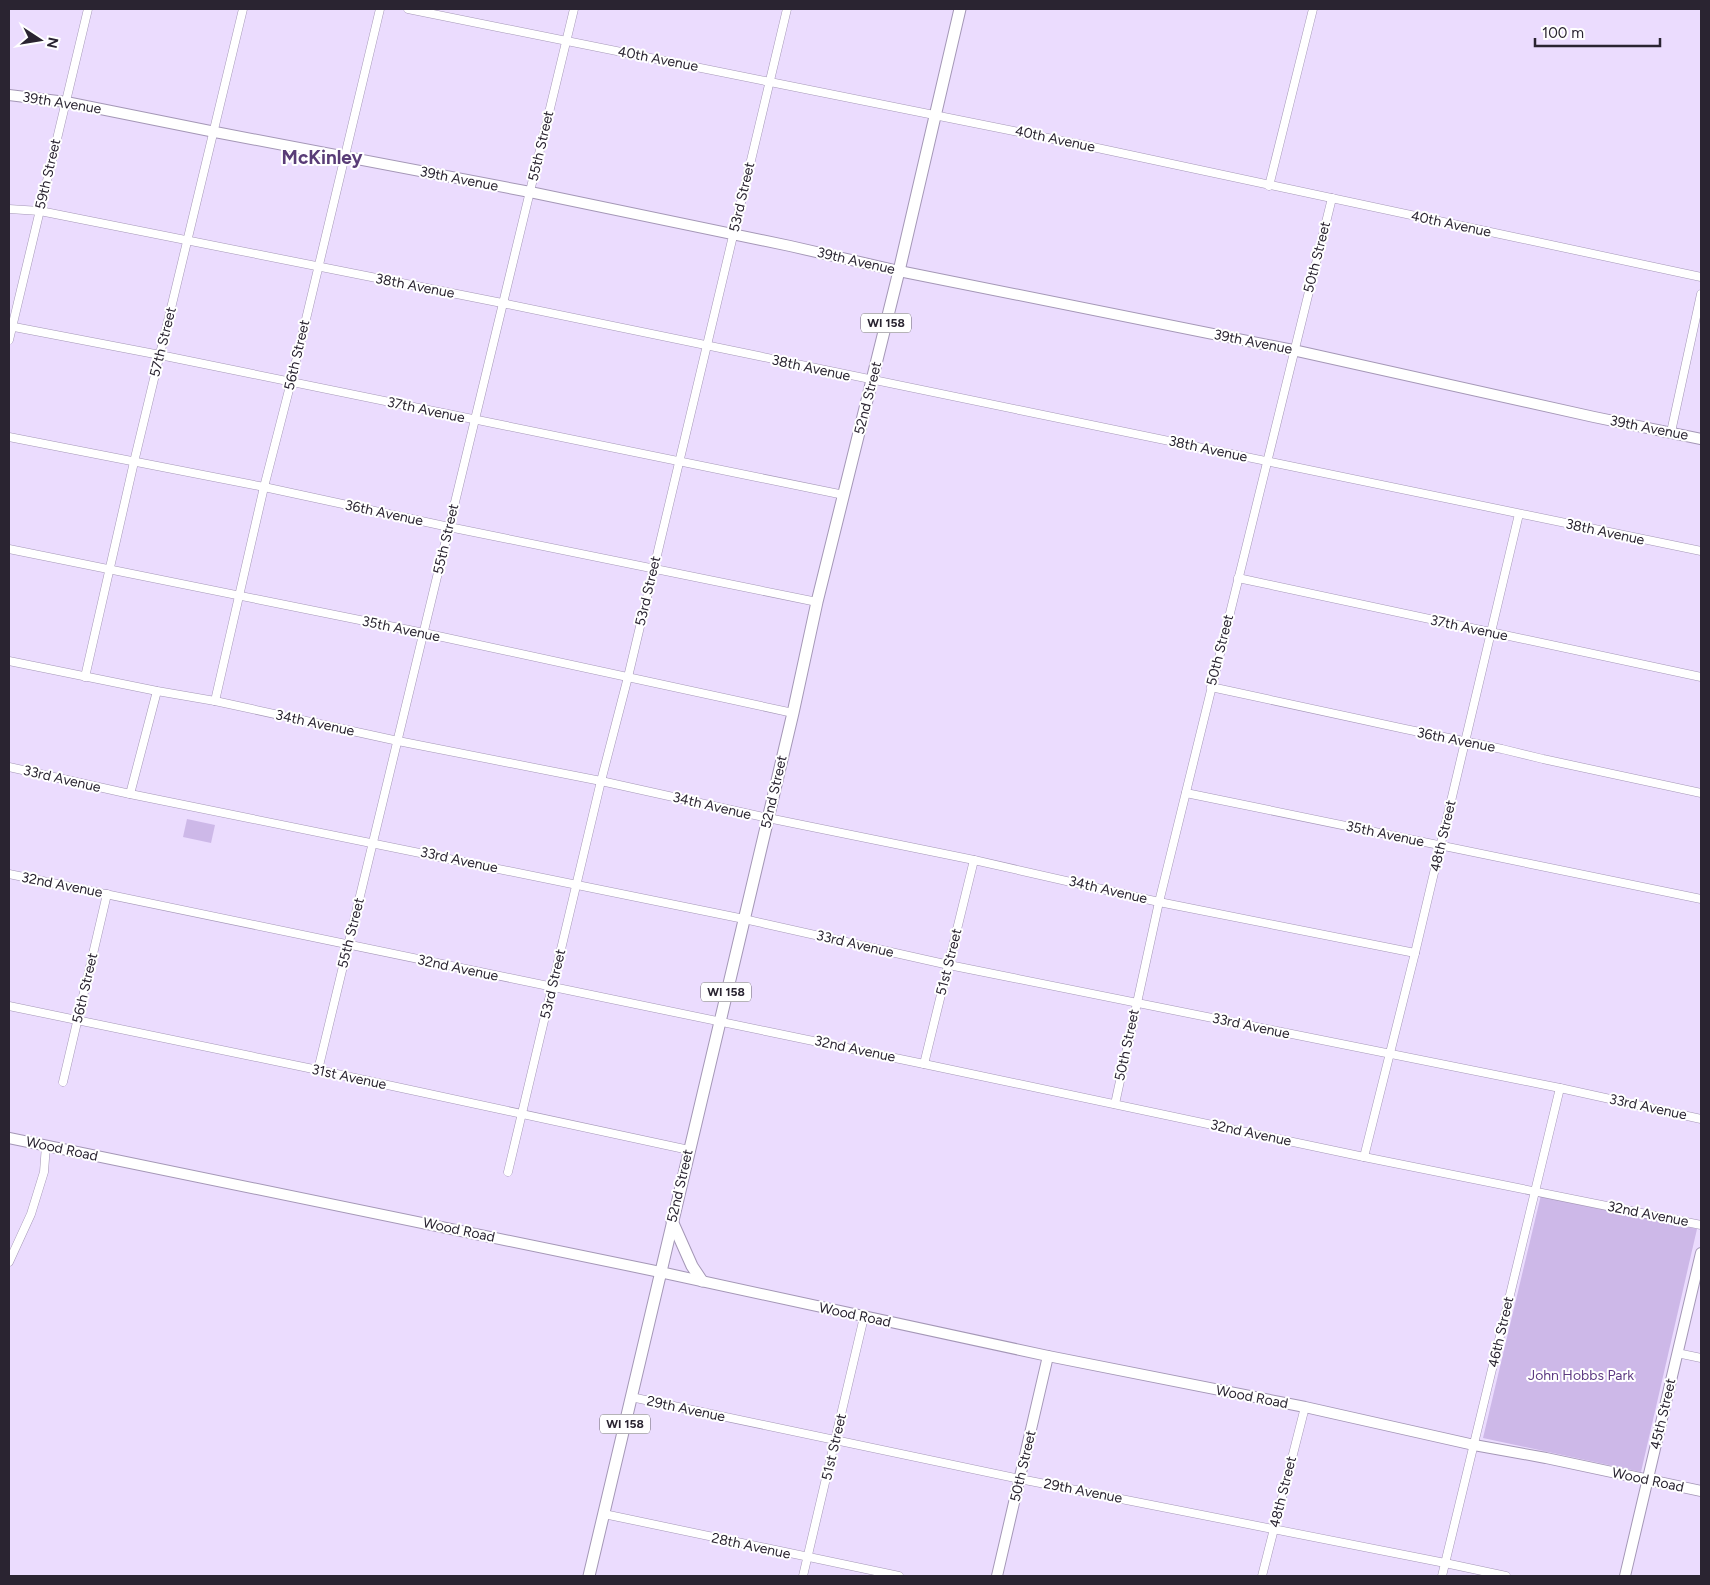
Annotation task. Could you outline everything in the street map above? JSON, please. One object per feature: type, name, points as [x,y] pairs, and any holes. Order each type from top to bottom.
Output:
[{"type":"main road","name":"52nd Street","points":[[589,1576],[688,1150],[793,713],[817,602],[899,271],[960,9]]},
{"type":"main road","points":[[672,1221],[692,1266],[702,1281]]},
{"type":"street","name":"59th Street","points":[[9,340],[10,326],[40,211],[88,9]]},
{"type":"street","name":"57th Street","points":[[85,677],[134,462],[215,132],[243,9]]},
{"type":"street","name":"56th Street","points":[[215,701],[264,487],[380,9]]},
{"type":"street","name":"40th Avenue","points":[[408,9],[770,81],[824,94],[935,114],[1701,277]]},
{"type":"street","name":"55th Street","points":[[318,1070],[574,9]]},
{"type":"street","name":"53rd Street","points":[[508,1172],[787,9]]},
{"type":"street","points":[[1269,186],[1313,9]]},
{"type":"street","name":"39th Avenue","points":[[9,95],[66,102],[530,192],[899,271],[1293,350],[1584,415],[1701,438]]},
{"type":"street","name":"50th Street","points":[[1115,1104],[1159,902],[1293,350],[1332,198]]},
{"type":"street","name":"38th Avenue","points":[[9,209],[40,211],[502,302],[1701,551]]},
{"type":"street","points":[[1671,432],[1701,294]]},
{"type":"street","name":"37th Avenue","points":[[10,326],[844,495]]},
{"type":"street","name":"36th Avenue","points":[[9,437],[264,487],[448,527],[817,602]]},
{"type":"street","name":"48th Street","points":[[1364,1157],[1415,953],[1519,514]]},
{"type":"street","name":"35th Avenue","points":[[9,548],[424,633],[793,713]]},
{"type":"street","name":"37th Avenue","points":[[1238,578],[1701,677]]},
{"type":"street","name":"34th Avenue","points":[[9,661],[215,701],[601,781],[768,818],[974,860],[1159,902],[1415,953]]},
{"type":"street","name":"36th Avenue","points":[[1211,687],[1701,793]]},
{"type":"street","points":[[130,794],[157,691]]},
{"type":"street","name":"33rd Avenue","points":[[9,767],[130,794],[744,919],[949,965],[1560,1088],[1701,1119]]},
{"type":"street","name":"35th Avenue","points":[[1186,793],[1701,899]]},
{"type":"street","name":"51st Street","points":[[924,1064],[974,860]]},
{"type":"street","name":"32nd Avenue","points":[[9,874],[1364,1157],[1701,1224]]},
{"type":"street","name":"56th Street","points":[[63,1082],[107,894]]},
{"type":"street","name":"31st Avenue","points":[[9,1006],[688,1150]]},
{"type":"street","name":"46th Street","points":[[1442,1576],[1560,1088]]},
{"type":"street","name":"Wood Road","points":[[9,1138],[660,1272],[1048,1356],[1305,1407],[1474,1445],[1701,1491]]},
{"type":"street","points":[[9,1262],[31,1214],[44,1172],[46,1145]]},
{"type":"street","name":"45th Street","points":[[1625,1576],[1701,1253]]},
{"type":"street","name":"51st Street","points":[[803,1576],[864,1317]]},
{"type":"street","points":[[1677,1352],[1701,1358]]},
{"type":"street","name":"50th Street","points":[[997,1576],[1048,1356]]},
{"type":"street","name":"29th Avenue","points":[[631,1397],[1020,1479],[1506,1576]]},
{"type":"street","name":"48th Street","points":[[1262,1576],[1305,1407]]},
{"type":"street","name":"28th Avenue","points":[[604,1514],[899,1576]]},
{"type":"green space","points":[[187,819],[215,825],[211,843],[183,837]]},
{"type":"green space","name":"John Hobbs Park","points":[[1541,1195],[1697,1229],[1641,1472],[1483,1438]]},
{"type":"district","name":"McKinley","points":[[322,157]]}]
